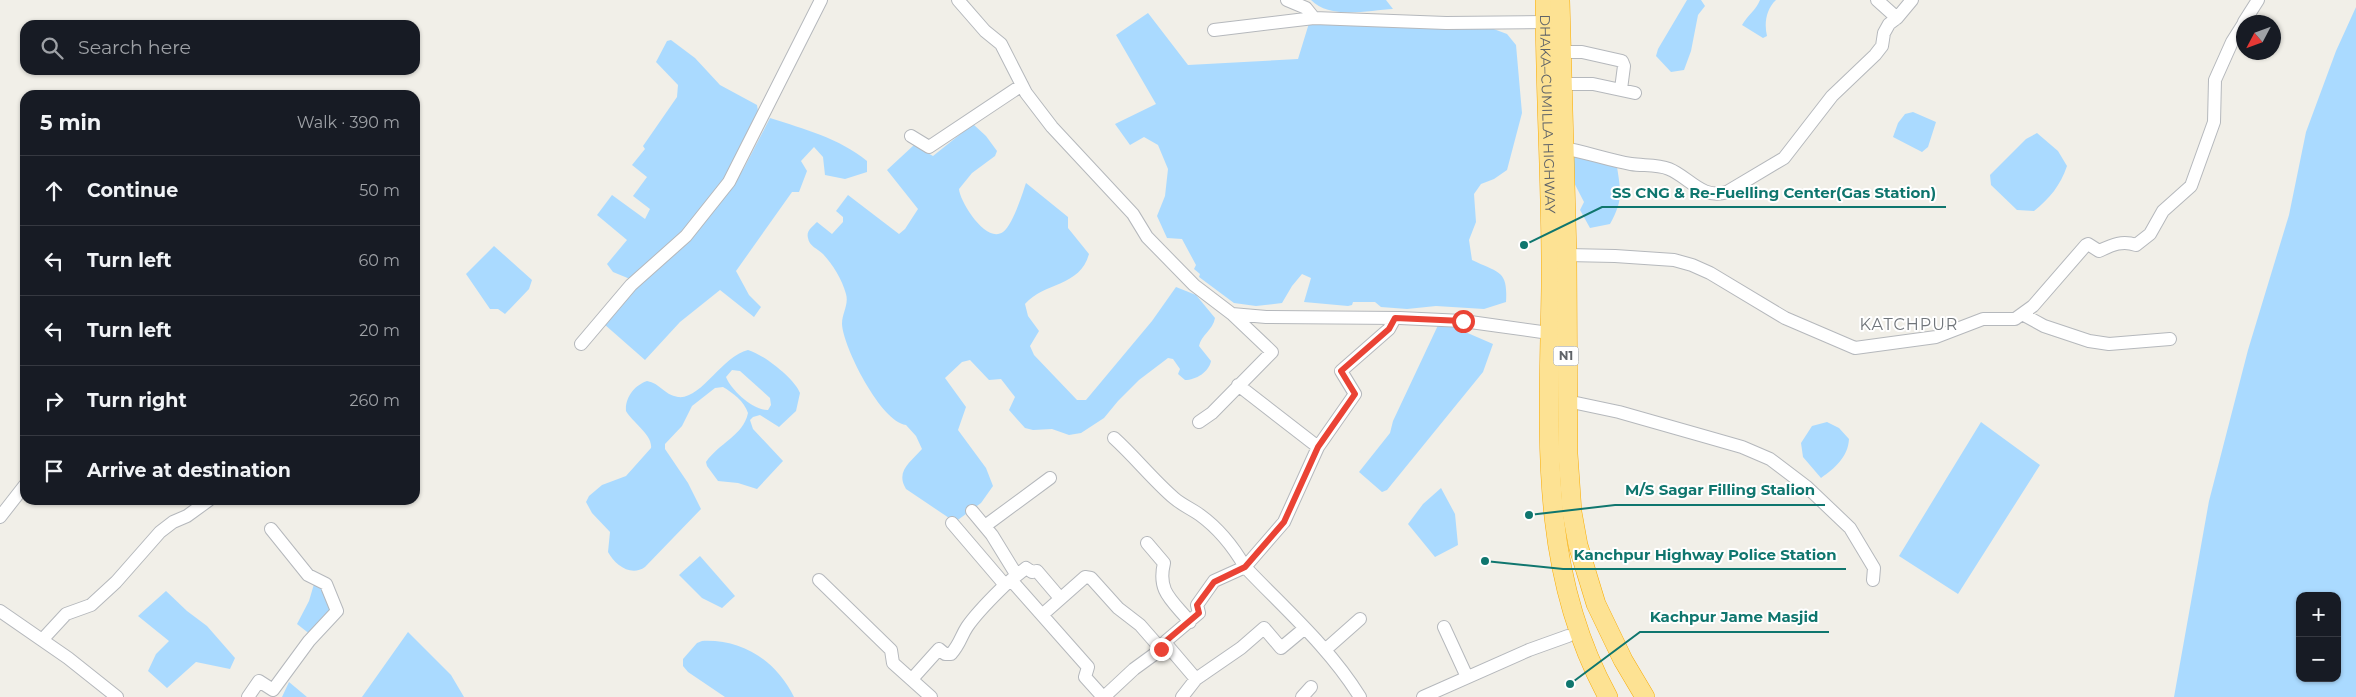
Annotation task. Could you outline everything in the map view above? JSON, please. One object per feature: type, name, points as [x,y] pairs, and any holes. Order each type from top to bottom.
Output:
[{"type":"highway","name":"DHAKA–CUMILLA HIGHWAY","points":[[1545,0],[1551,287],[1548,397],[1552,512],[1560,568],[1566,593],[1583,645],[1608,697]]},
{"type":"highway","name":"DHAKA–CUMILLA HIGHWAY","points":[[1560,0],[1567,255],[1569,482],[1578,545],[1587,579],[1622,660],[1645,697]]},
{"type":"highway","name":"N1","points":[[1548,397],[1539,427],[1538,482],[1552,580],[1568,636],[1596,697]]},
{"type":"street","points":[[581,344],[631,285],[686,236],[729,182],[821,0]]},
{"type":"street","points":[[958,0],[985,31],[1001,44],[1026,93],[1052,127],[1132,214],[1147,237],[1194,285],[1232,314],[1272,352],[1212,413],[1199,422]]},
{"type":"street","points":[[1288,0],[1306,8],[1314,18]]},
{"type":"street","points":[[1877,0],[1897,18]]},
{"type":"street","points":[[1563,148],[1632,164],[1670,169],[1716,196],[1727,192],[1784,158],[1832,96],[1878,51],[1882,46],[1886,29],[1912,0]]},
{"type":"street","points":[[2249,15],[2258,0]]},
{"type":"street","points":[[1214,30],[1314,18],[1446,23],[1545,22]]},
{"type":"street","points":[[1567,255],[1674,260],[1692,265],[1710,273],[1785,318],[1855,348],[1936,337],[1983,319],[2015,319],[2024,314],[2086,245],[2088,244],[2099,251],[2113,244],[2129,243],[2136,245],[2142,242],[2150,234],[2163,212],[2191,186],[2214,122],[2215,80],[2236,36]]},
{"type":"street","points":[[1561,52],[1582,52],[1622,61],[1624,66],[1621,89]]},
{"type":"street","points":[[1561,84],[1593,84],[1635,93]]},
{"type":"street","points":[[910,136],[929,147],[1022,85]]},
{"type":"street","points":[[1232,314],[1266,317],[1395,318],[1463,321],[1549,333]]},
{"type":"street","points":[[2024,314],[2044,326],[2082,339],[2109,344],[2170,339]]},
{"type":"street","points":[[952,523],[1011,580],[1088,667],[1085,677],[1104,697],[1134,669],[1164,647],[1166,641],[1190,622],[1199,613],[1197,605],[1214,582],[1245,567],[1284,522],[1318,447],[1355,394],[1341,371],[1389,329],[1395,318]]},
{"type":"street","points":[[1238,385],[1318,447]]},
{"type":"street","points":[[1568,401],[1619,412],[1742,447],[1770,459],[1807,487],[1850,528],[1874,568],[1873,580]]},
{"type":"street","points":[[1114,438],[1145,472],[1176,500],[1200,515],[1217,530],[1238,554],[1245,567],[1325,650],[1346,675],[1360,697]]},
{"type":"street","points":[[985,526],[1050,478]]},
{"type":"street","points":[[0,517],[20,492]]},
{"type":"street","points":[[42,640],[66,614],[92,605],[116,582],[160,532],[202,505]]},
{"type":"street","points":[[972,511],[985,526],[1011,580]]},
{"type":"street","points":[[248,697],[259,682],[273,690],[309,641],[337,611],[326,584],[308,575],[270,529]]},
{"type":"street","points":[[1147,543],[1164,563],[1160,577],[1164,590],[1190,622]]},
{"type":"street","points":[[912,679],[939,649],[945,654],[951,654],[959,645],[966,629],[978,612],[1026,568],[1032,572],[1037,571],[1060,598]]},
{"type":"street","points":[[1042,615],[1085,577],[1091,578],[1118,608],[1140,625],[1196,679]]},
{"type":"street","points":[[819,580],[891,650],[892,663],[931,697]]},
{"type":"street","points":[[0,611],[42,640],[117,697]]},
{"type":"street","points":[[1325,650],[1360,619]]},
{"type":"street","points":[[1444,627],[1467,677]]},
{"type":"street","points":[[1182,697],[1196,679],[1242,648],[1264,628],[1281,648],[1305,628]]},
{"type":"street","points":[[1423,697],[1568,636]]},
{"type":"street","points":[[1302,697],[1311,687]]},
{"type":"water","points":[[1311,0],[1386,0],[1393,9],[1339,12],[1328,10]]},
{"type":"water","points":[[1687,0],[1701,0],[1705,6],[1698,15],[1691,51],[1684,70],[1671,72],[1656,56],[1658,49]]},
{"type":"water","points":[[1760,0],[1776,0],[1768,12],[1766,22],[1767,36],[1763,38],[1742,25]]},
{"type":"water","points":[[2356,7],[2356,697],[2174,697],[2209,501],[2248,350],[2289,215],[2306,132],[2336,51]]},
{"type":"water","points":[[1148,13],[1188,65],[1298,59],[1310,20],[1491,28],[1507,34],[1516,45],[1522,113],[1507,170],[1494,179],[1481,184],[1474,194],[1476,222],[1469,240],[1472,260],[1495,271],[1503,278],[1506,302],[1484,309],[1436,306],[1407,309],[1381,307],[1375,302],[1353,302],[1352,305],[1348,306],[1304,302],[1311,278],[1302,274],[1282,303],[1256,306],[1234,303],[1199,277],[1200,274],[1194,269],[1196,265],[1182,239],[1167,238],[1157,216],[1165,196],[1168,169],[1158,145],[1144,137],[1130,145],[1115,124],[1156,104],[1116,35]]},
{"type":"water","points":[[671,40],[695,58],[720,85],[757,105],[758,111],[742,152],[716,192],[690,223],[630,279],[613,272],[607,264],[627,240],[597,215],[612,195],[645,219],[650,209],[633,196],[647,177],[632,165],[645,149],[643,146],[677,97],[678,85],[656,62],[667,41]]},
{"type":"water","points":[[1913,112],[1936,122],[1928,147],[1922,152],[1893,137],[1898,123],[1905,114]]},
{"type":"water","points":[[770,118],[808,130],[845,146],[867,161],[867,172],[845,179],[825,175],[823,157],[814,147],[801,161],[807,171],[799,192],[792,192],[736,271],[749,295],[761,307],[754,317],[720,290],[680,322],[645,360],[604,324],[639,283],[694,232],[744,168]]},
{"type":"water","points":[[973,124],[986,136],[997,151],[995,156],[972,173],[959,189],[964,203],[975,220],[989,232],[996,234],[1003,232],[1014,216],[1026,183],[1068,217],[1068,228],[1089,254],[1078,273],[1070,279],[1033,297],[1025,304],[1028,316],[1039,331],[1030,346],[1034,355],[1077,400],[1086,400],[1152,321],[1176,287],[1196,295],[1215,318],[1199,346],[1211,361],[1205,372],[1198,377],[1185,380],[1178,374],[1180,369],[1173,359],[1168,358],[1139,380],[1104,418],[1081,433],[1069,435],[1052,429],[1033,430],[1025,428],[1009,410],[1015,397],[1001,379],[989,380],[970,360],[962,362],[945,378],[966,407],[958,430],[986,468],[993,486],[981,503],[955,522],[906,489],[903,483],[903,472],[922,449],[916,436],[906,425],[896,421],[875,398],[856,365],[844,335],[842,324],[847,298],[844,288],[834,268],[823,254],[810,243],[808,233],[817,222],[832,234],[843,222],[843,217],[836,211],[848,195],[899,234],[905,229],[918,209],[887,170],[914,145],[933,156]]},
{"type":"water","points":[[2037,133],[2058,151],[2067,166],[2058,186],[2040,206],[2034,211],[2017,210],[1991,185],[1990,175],[2026,139]]},
{"type":"water","points":[[1582,154],[1617,167],[1620,196],[1617,209],[1610,224],[1590,228],[1580,210],[1584,202],[1567,169],[1570,159]]},
{"type":"water","points":[[494,246],[532,280],[529,289],[505,314],[498,309],[490,309],[466,274]]},
{"type":"water","points":[[1440,321],[1493,344],[1483,372],[1387,490],[1382,492],[1359,472],[1390,433],[1393,421]]},
{"type":"water","points":[[748,350],[762,356],[785,374],[800,393],[796,411],[779,427],[760,415],[750,420],[753,429],[783,461],[757,489],[738,483],[718,481],[706,462],[711,455],[736,434],[748,413],[741,401],[734,395],[723,387],[715,388],[692,406],[682,426],[665,444],[665,449],[688,483],[701,509],[645,567],[634,571],[624,568],[608,552],[610,532],[592,513],[586,502],[589,496],[602,485],[626,476],[651,448],[651,443],[646,433],[626,411],[629,396],[635,389],[647,381],[673,396],[687,396],[695,392],[738,354]],"holes":[[[732,370],[740,371],[770,398],[771,405],[768,410],[756,407],[733,388],[726,377]]]},
{"type":"water","points":[[1827,422],[1839,428],[1849,439],[1843,457],[1836,466],[1821,478],[1803,457],[1801,443],[1812,426]]},
{"type":"water","points":[[1981,422],[2040,465],[1958,594],[1899,556]]},
{"type":"water","points":[[1441,488],[1455,514],[1458,545],[1435,557],[1408,524],[1423,504]]},
{"type":"water","points":[[700,556],[735,596],[722,608],[702,598],[679,575]]},
{"type":"water","points":[[314,584],[325,591],[333,610],[311,635],[297,624],[309,601]]},
{"type":"water","points":[[166,591],[187,611],[207,626],[235,658],[230,669],[196,662],[167,688],[148,671],[156,654],[169,641],[138,616]]},
{"type":"water","points":[[408,632],[451,675],[464,697],[362,697]]},
{"type":"water","points":[[717,641],[731,644],[757,655],[778,673],[794,697],[725,697],[688,672],[683,666],[683,659],[697,643]]},
{"type":"water","points":[[289,682],[307,697],[282,697]]},
{"type":"place","name":"SS CNG & Re-Fuelling Center(Gas Station)","points":[[1524,245]]},
{"type":"place","name":"M/S Sagar Filling Stalion","points":[[1529,515]]},
{"type":"place","name":"Kanchpur Highway Police Station","points":[[1485,561]]},
{"type":"place","name":"Kachpur Jame Masjid","points":[[1570,684]]},
{"type":"district","name":"KATCHPUR","points":[[1909,324]]},
{"type":"route","points":[[1161,649],[1167,645],[1166,641],[1199,613],[1197,605],[1208,588],[1214,582],[1245,567],[1284,522],[1318,447],[1355,394],[1341,371],[1389,329],[1395,318],[1463,321]]}]
